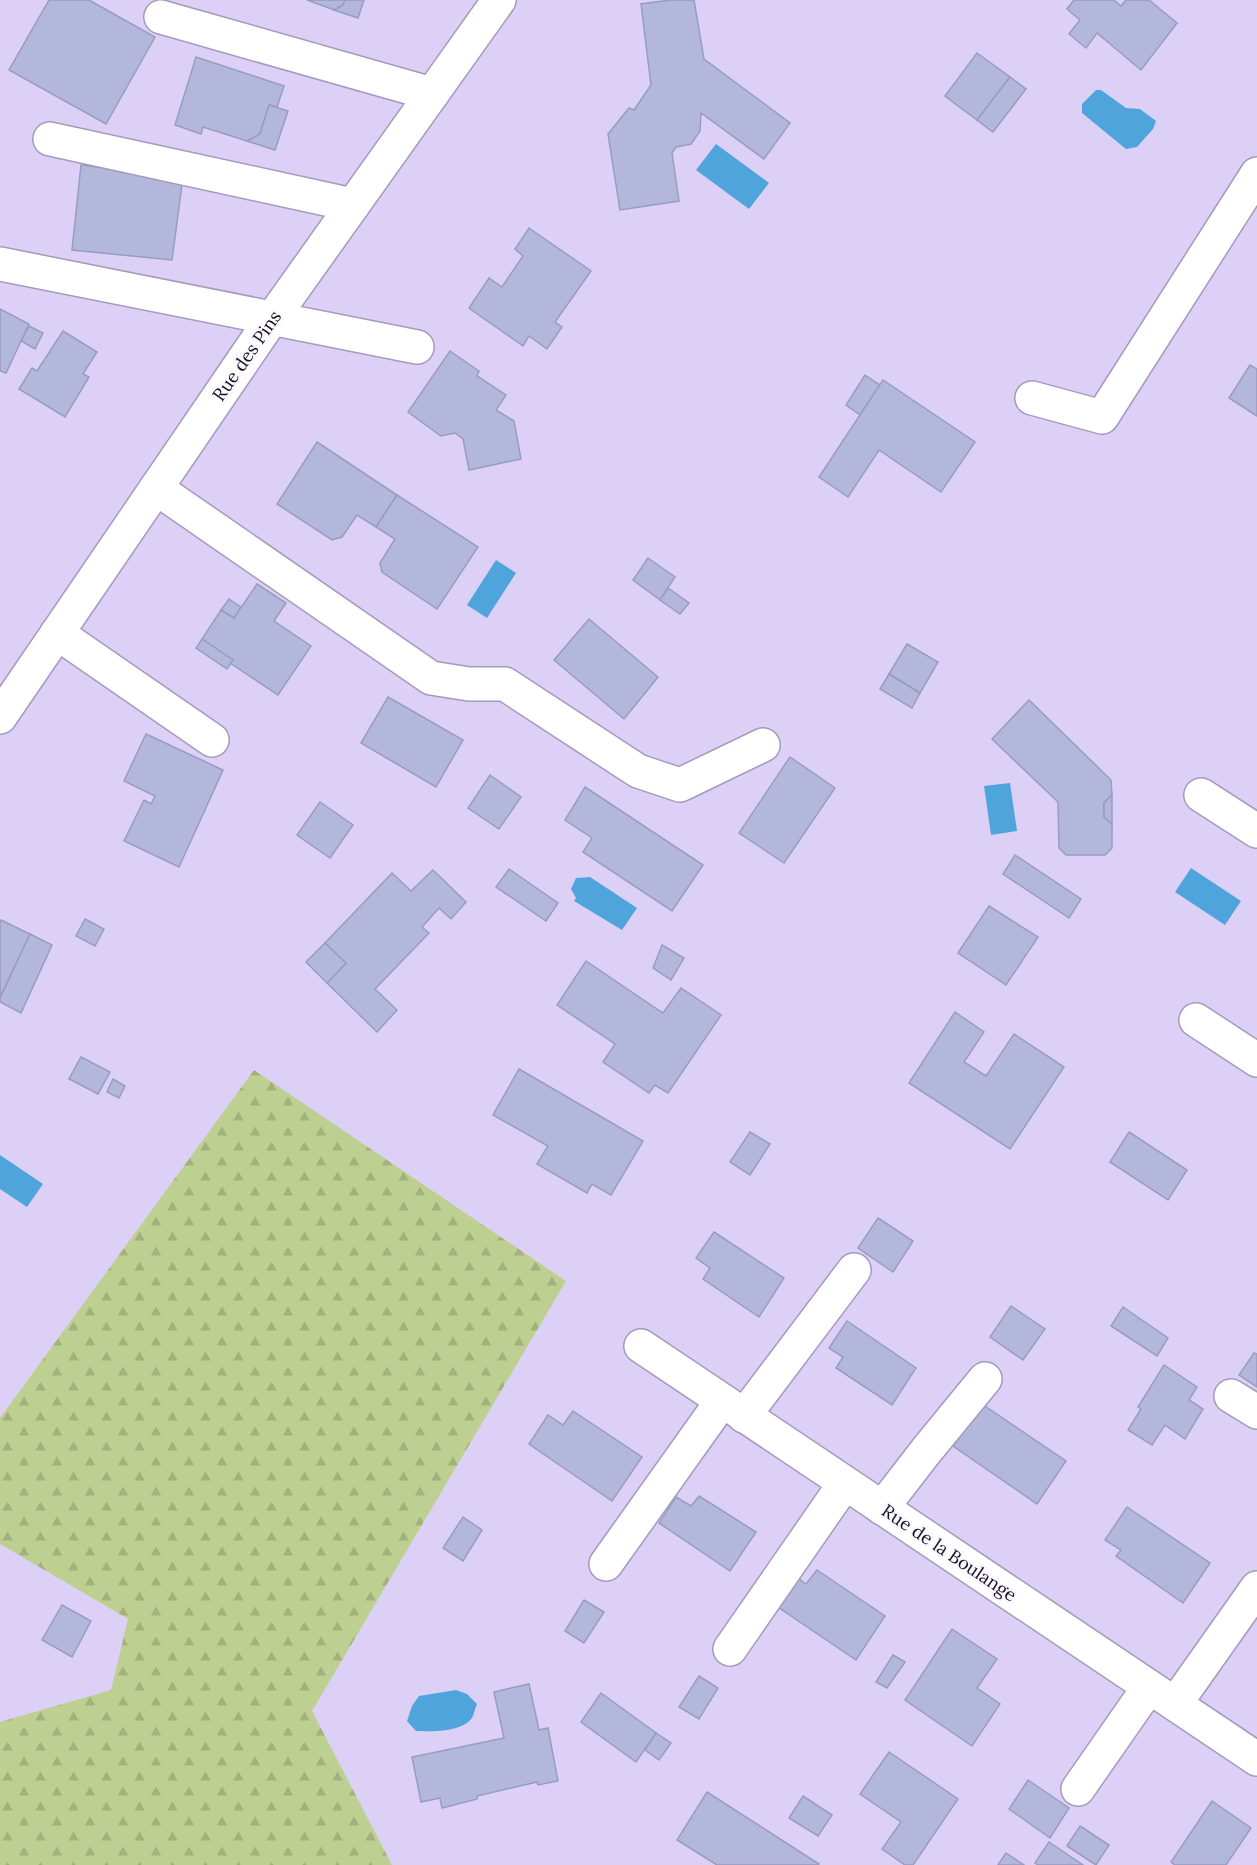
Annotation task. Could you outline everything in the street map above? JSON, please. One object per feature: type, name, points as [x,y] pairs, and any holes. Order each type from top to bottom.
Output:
[{"type":"street","name":"Rue des Pins","points":[[0,717],[272,319],[499,0]]},
{"type":"street","points":[[161,16],[432,94]]},
{"type":"street","points":[[50,139],[353,205]]},
{"type":"street","points":[[1032,398],[1102,417],[1257,174]]},
{"type":"street","points":[[0,264],[417,347]]},
{"type":"street","points":[[156,488],[431,678],[469,684],[505,684],[638,771],[680,785],[763,745]]},
{"type":"street","points":[[57,633],[212,740]]},
{"type":"street","points":[[1201,795],[1257,831]]},
{"type":"street","points":[[1196,1020],[1257,1060]]},
{"type":"street","points":[[606,1564],[733,1408],[854,1270]]},
{"type":"street","name":"Rue de la Boulange","points":[[641,1347],[1257,1759]]},
{"type":"street","points":[[882,1508],[985,1379]]},
{"type":"street","points":[[730,1650],[844,1483]]},
{"type":"street","points":[[1078,1789],[1257,1588]]},
{"type":"green space","points":[[254,1070],[566,1281],[312,1711],[392,1865],[0,1865],[0,1722],[111,1690],[128,1619],[0,1544],[0,1418]]},
{"type":"water","points":[[1096,90],[1101,90],[1126,108],[1140,109],[1156,121],[1153,129],[1137,147],[1126,149],[1082,113],[1082,104]]},
{"type":"water","points":[[716,144],[769,183],[749,209],[696,170]]},
{"type":"water","points":[[496,560],[516,573],[487,618],[467,605]]},
{"type":"water","points":[[1010,783],[1017,831],[991,835],[984,786]]},
{"type":"water","points":[[1191,868],[1241,901],[1225,925],[1175,892]]},
{"type":"water","points":[[590,877],[637,908],[622,930],[574,901],[576,898],[571,889],[576,878]]},
{"type":"water","points":[[0,1155],[43,1184],[27,1207],[0,1189]]},
{"type":"water","points":[[456,1690],[467,1694],[477,1704],[472,1718],[467,1723],[454,1729],[416,1731],[407,1721],[412,1706],[419,1696]]},
{"type":"building","points":[[49,0],[89,0],[155,37],[106,124],[9,70]]},
{"type":"building","points":[[307,0],[345,0],[343,5],[334,10]]},
{"type":"building","points":[[345,0],[364,0],[358,18],[334,10],[343,5]]},
{"type":"building","points":[[670,0],[694,0],[704,59],[790,123],[764,159],[701,113],[700,131],[691,144],[676,147],[672,153],[679,201],[620,210],[608,134],[629,108],[634,110],[651,85],[641,4]]},
{"type":"building","points":[[1074,0],[1114,0],[1121,6],[1126,0],[1149,0],[1177,23],[1141,70],[1097,33],[1086,48],[1069,34],[1080,20],[1067,9]]},
{"type":"building","points":[[977,53],[1010,77],[977,120],[945,96]]},
{"type":"building","points":[[196,57],[284,86],[277,107],[269,105],[260,134],[247,141],[203,127],[201,134],[175,125]]},
{"type":"building","points":[[1010,77],[1026,89],[993,132],[977,120]]},
{"type":"building","points":[[269,105],[288,111],[275,150],[247,141],[260,134]]},
{"type":"building","points":[[81,165],[183,177],[172,260],[72,250]]},
{"type":"building","points":[[529,228],[591,271],[555,322],[562,327],[547,349],[529,336],[523,346],[469,308],[489,278],[502,287],[523,256],[515,249]]},
{"type":"building","points":[[0,309],[29,324],[6,373],[0,371]]},
{"type":"building","points":[[29,326],[43,333],[35,349],[21,341]]},
{"type":"building","points":[[63,331],[97,352],[83,374],[89,377],[65,417],[19,389],[32,368],[37,371]]},
{"type":"building","points":[[450,351],[479,371],[477,376],[506,395],[496,410],[514,421],[521,459],[469,470],[463,439],[455,433],[441,436],[408,412]]},
{"type":"building","points":[[1250,365],[1257,369],[1257,416],[1229,398]]},
{"type":"building","points":[[865,375],[880,385],[860,415],[846,405]]},
{"type":"building","points":[[883,380],[975,442],[941,492],[879,450],[848,497],[819,477]]},
{"type":"building","points":[[317,442],[397,495],[376,527],[357,515],[342,537],[332,540],[277,504]]},
{"type":"building","points":[[397,495],[478,547],[437,609],[382,572],[380,563],[395,539],[376,527]]},
{"type":"building","points":[[648,558],[675,577],[660,600],[633,580]]},
{"type":"building","points":[[257,584],[286,603],[274,621],[311,646],[278,695],[230,663],[233,660],[202,639],[221,610],[234,618]]},
{"type":"building","points":[[668,588],[689,603],[680,614],[660,600]]},
{"type":"building","points":[[229,599],[241,607],[234,618],[221,610]]},
{"type":"building","points":[[589,619],[658,677],[624,719],[554,660]]},
{"type":"building","points":[[202,639],[233,660],[227,669],[196,648]]},
{"type":"building","points":[[907,644],[938,662],[920,693],[889,674]]},
{"type":"building","points":[[889,674],[920,693],[912,708],[880,689]]},
{"type":"building","points":[[388,697],[463,740],[436,787],[361,743]]},
{"type":"building","points":[[1029,700],[1111,780],[1112,795],[1104,803],[1104,817],[1112,824],[1112,848],[1105,855],[1066,855],[1059,848],[1058,802],[992,739]]},
{"type":"building","points":[[146,734],[223,770],[179,867],[124,841],[144,800],[151,804],[155,796],[124,781]]},
{"type":"building","points":[[790,757],[835,788],[784,863],[739,833]]},
{"type":"building","points":[[490,775],[521,797],[499,829],[468,808]]},
{"type":"building","points":[[585,787],[703,865],[672,911],[583,852],[592,838],[565,820]]},
{"type":"building","points":[[1112,795],[1112,824],[1104,817],[1104,803]]},
{"type":"building","points":[[320,802],[353,825],[330,858],[297,835]]},
{"type":"building","points":[[1015,855],[1081,899],[1069,918],[1003,874]]},
{"type":"building","points":[[509,869],[558,903],[546,921],[496,887]]},
{"type":"building","points":[[433,870],[466,902],[451,919],[439,908],[422,927],[429,933],[375,989],[397,1010],[377,1032],[327,983],[346,963],[325,943],[392,873],[411,891]]},
{"type":"building","points":[[989,906],[1038,937],[1006,985],[958,953]]},
{"type":"building","points":[[85,919],[104,929],[95,946],[76,936]]},
{"type":"building","points":[[1,920],[30,934],[0,998],[0,923]]},
{"type":"building","points":[[30,934],[52,945],[21,1013],[0,1002],[0,998]]},
{"type":"building","points":[[325,943],[346,963],[327,983],[306,962]]},
{"type":"building","points":[[662,945],[684,958],[671,980],[653,968]]},
{"type":"building","points":[[586,961],[663,1013],[681,988],[721,1015],[668,1093],[655,1085],[649,1093],[603,1062],[615,1044],[557,1005]]},
{"type":"building","points":[[955,1012],[984,1032],[964,1062],[986,1076],[1014,1034],[1064,1067],[1010,1149],[909,1083]]},
{"type":"building","points":[[81,1057],[110,1072],[98,1094],[69,1079]]},
{"type":"building","points":[[519,1069],[643,1141],[611,1195],[592,1184],[587,1193],[537,1164],[548,1146],[493,1115]]},
{"type":"building","points":[[113,1079],[125,1086],[119,1098],[107,1092]]},
{"type":"building","points":[[750,1132],[770,1144],[750,1175],[730,1162]]},
{"type":"building","points":[[1129,1132],[1187,1170],[1168,1200],[1110,1162]]},
{"type":"building","points":[[878,1218],[913,1241],[893,1272],[858,1248]]},
{"type":"building","points":[[714,1232],[784,1278],[759,1317],[703,1279],[710,1268],[696,1258]]},
{"type":"building","points":[[1011,1306],[1045,1329],[1023,1360],[990,1337]]},
{"type":"building","points":[[1123,1307],[1168,1338],[1157,1356],[1111,1326]]},
{"type":"building","points":[[847,1321],[916,1368],[892,1405],[836,1368],[843,1357],[829,1348]]},
{"type":"building","points":[[1254,1353],[1257,1354],[1257,1387],[1239,1375]]},
{"type":"building","points":[[1164,1365],[1197,1387],[1189,1400],[1203,1409],[1185,1439],[1165,1425],[1152,1445],[1128,1430],[1141,1409],[1138,1407]]},
{"type":"building","points":[[982,1404],[1066,1461],[1037,1504],[953,1446]]},
{"type":"building","points":[[573,1411],[642,1457],[612,1501],[529,1444],[548,1415],[563,1425]]},
{"type":"building","points":[[699,1496],[756,1532],[730,1571],[659,1523],[676,1497],[691,1506]]},
{"type":"building","points":[[1127,1507],[1210,1563],[1183,1603],[1116,1556],[1121,1550],[1105,1540]]},
{"type":"building","points":[[463,1517],[482,1530],[463,1561],[443,1548]]},
{"type":"building","points":[[817,1570],[885,1616],[856,1660],[772,1603],[792,1574],[806,1584]]},
{"type":"building","points":[[584,1600],[604,1612],[584,1643],[565,1631]]},
{"type":"building","points":[[62,1605],[91,1621],[72,1657],[42,1640]]},
{"type":"building","points":[[952,1629],[997,1659],[977,1688],[1000,1704],[972,1746],[905,1700]]},
{"type":"building","points":[[893,1655],[905,1662],[887,1688],[876,1682]]},
{"type":"building","points":[[699,1676],[718,1688],[699,1719],[679,1707]]},
{"type":"building","points":[[529,1684],[539,1730],[548,1728],[558,1781],[538,1785],[537,1782],[477,1796],[477,1799],[442,1808],[440,1798],[421,1802],[412,1757],[504,1738],[494,1692]]},
{"type":"building","points":[[601,1693],[656,1733],[636,1762],[581,1722]]},
{"type":"building","points":[[656,1733],[671,1743],[659,1760],[645,1750]]},
{"type":"building","points":[[889,1752],[958,1799],[913,1865],[905,1865],[882,1849],[901,1822],[860,1794]]},
{"type":"building","points":[[1028,1780],[1069,1808],[1050,1838],[1009,1809]]},
{"type":"building","points":[[707,1792],[819,1864],[717,1865],[677,1840]]},
{"type":"building","points":[[803,1796],[832,1815],[818,1836],[789,1818]]},
{"type":"building","points":[[1212,1801],[1251,1828],[1226,1865],[1175,1865],[1171,1862]]},
{"type":"building","points":[[1080,1826],[1109,1845],[1096,1865],[1067,1846]]},
{"type":"building","points":[[1049,1842],[1083,1865],[1038,1865],[1035,1863]]},
{"type":"building","points":[[1006,1853],[1024,1865],[998,1865]]}]
